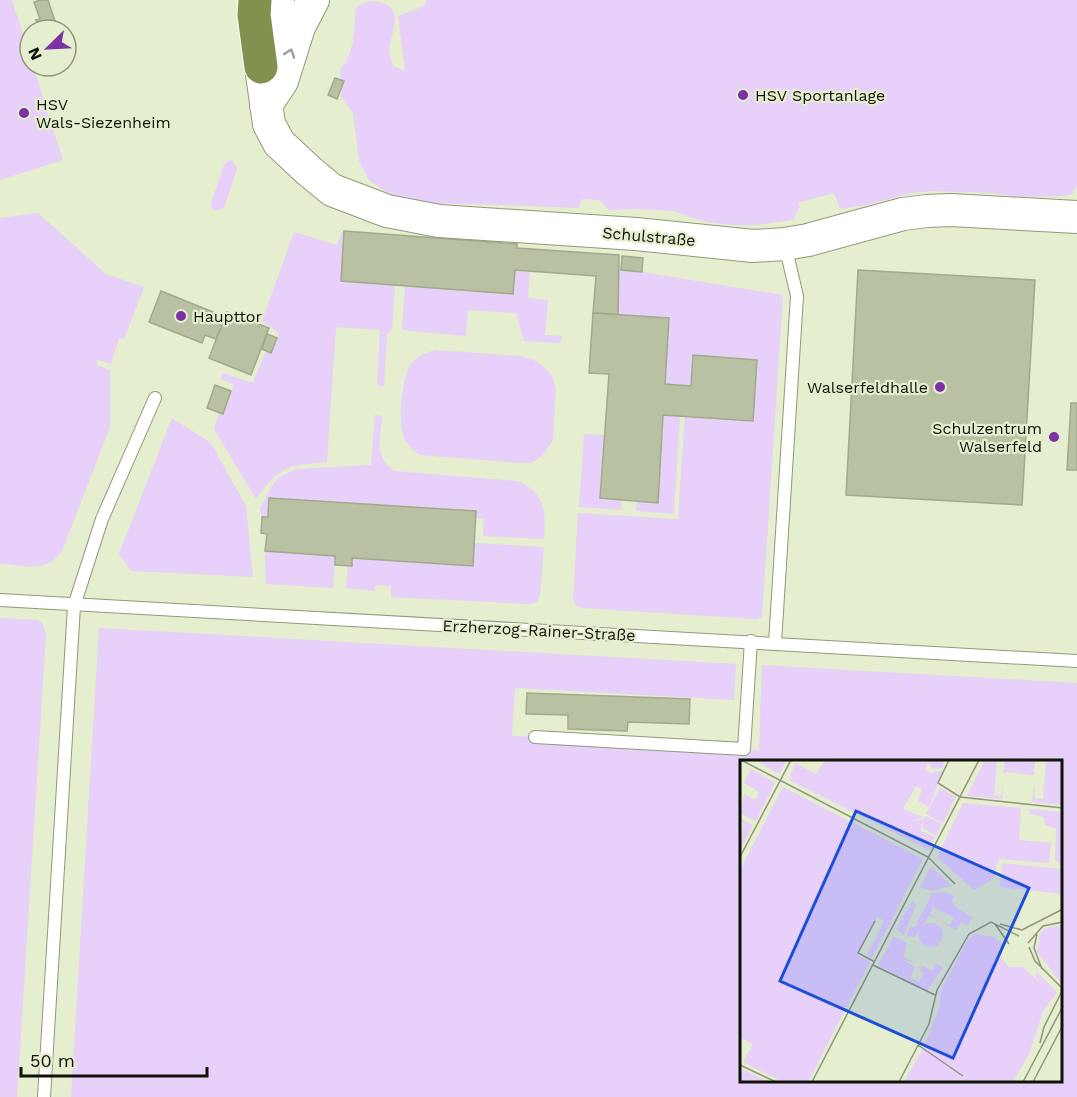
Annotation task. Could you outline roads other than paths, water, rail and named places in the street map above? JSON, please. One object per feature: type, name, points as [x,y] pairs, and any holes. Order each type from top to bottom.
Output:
[{"type":"highway","points":[[255,0],[254,15],[261,67]]},
{"type":"street","points":[[261,67],[278,0]]},
{"type":"street","points":[[266,105],[282,81],[299,27],[313,0]]},
{"type":"street","name":"Schulstraße","points":[[261,67],[269,124],[279,143],[309,171],[332,190],[387,211],[439,221],[636,234],[753,246],[785,244],[903,214],[927,211],[951,210],[1077,217]]},
{"type":"lane","points":[[775,643],[797,297],[785,244]]},
{"type":"lane","points":[[44,1097],[74,606],[102,519],[154,398]]},
{"type":"lane","name":"Erzherzog-Rainer-Straße","points":[[0,600],[74,606],[751,641],[1077,661]]},
{"type":"lane","points":[[535,737],[744,749],[751,641]]},
{"type":"place","name":"HSV Sportanlage","points":[[743,95]]},
{"type":"place","name":"HSV Wals-Siezenheim","points":[[24,113]]},
{"type":"place","name":"Haupttor","points":[[181,316]]},
{"type":"place","name":"Walserfeldhalle","points":[[940,387]]},
{"type":"place","name":"Schulzentrum Walserfeld","points":[[1054,437]]}]
